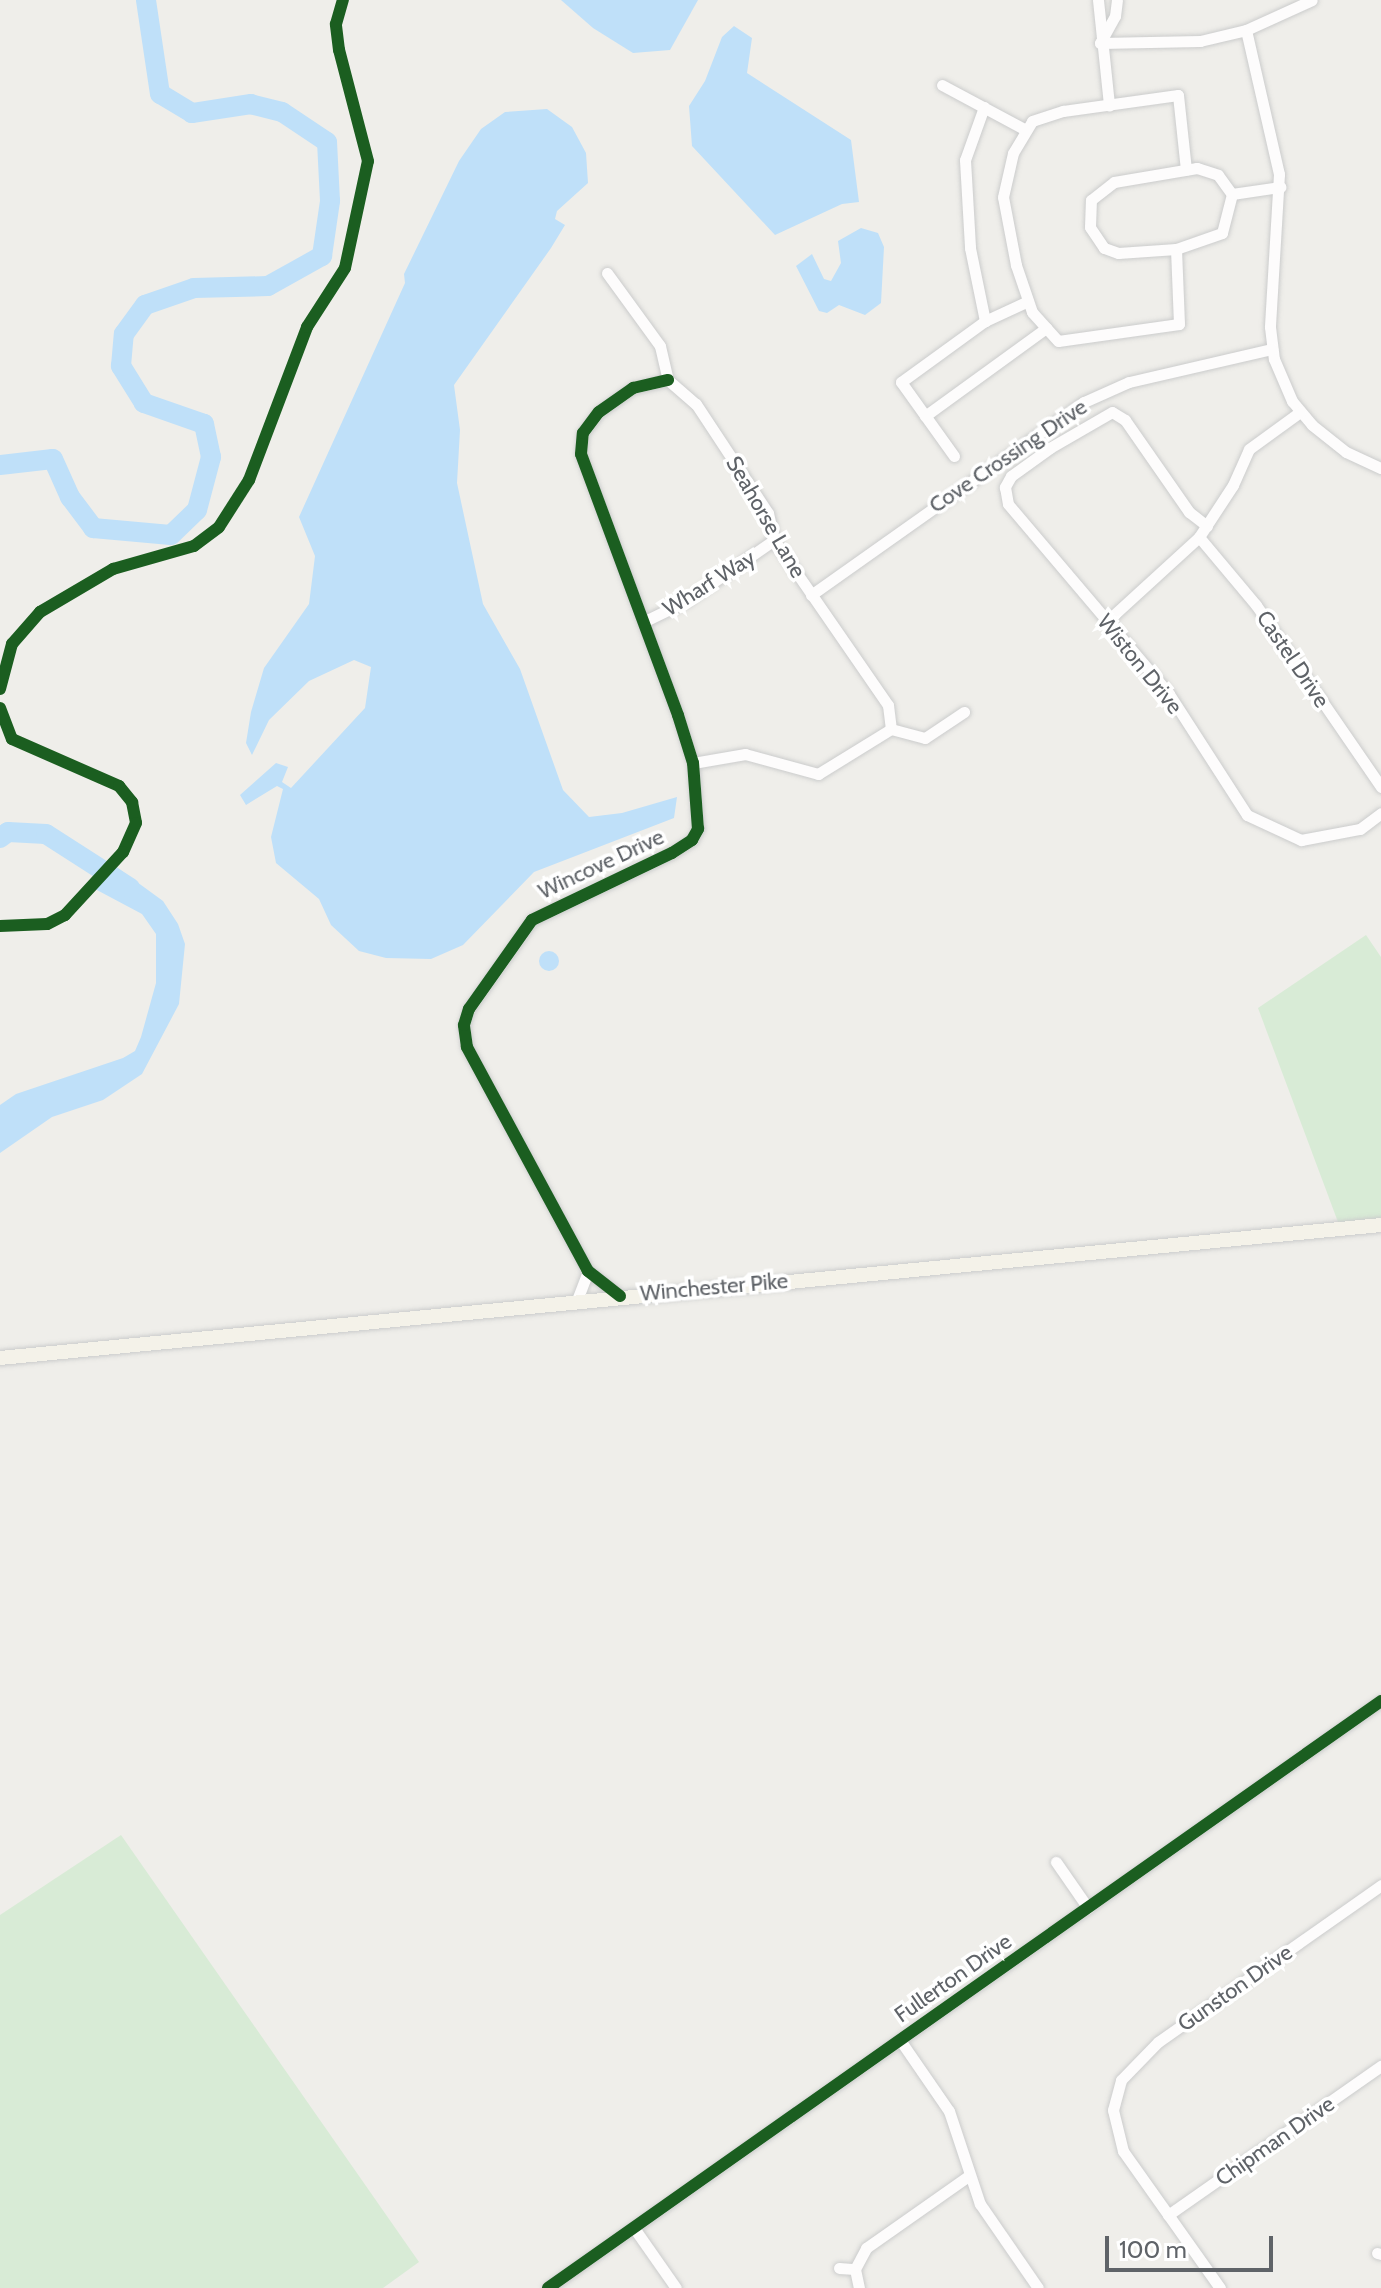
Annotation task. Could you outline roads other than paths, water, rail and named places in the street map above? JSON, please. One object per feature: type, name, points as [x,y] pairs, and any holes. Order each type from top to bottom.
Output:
[{"type":"main road","name":"Winchester Pike","points":[[0,1358],[577,1300],[1381,1225]]},
{"type":"street","points":[[1098,0],[1100,43],[1109,105]]},
{"type":"street","points":[[1100,43],[1115,16],[1117,0]]},
{"type":"street","points":[[1100,43],[1184,42],[1246,30],[1312,0]]},
{"type":"street","points":[[1246,30],[1280,187],[1272,349],[1300,412],[1335,445],[1381,468]]},
{"type":"street","points":[[942,85],[1026,130]]},
{"type":"street","points":[[1176,249],[1179,324],[1058,341],[1028,301],[1003,197],[1013,153],[1032,121],[1109,105],[1178,95],[1186,170]]},
{"type":"street","points":[[984,107],[965,160],[970,248],[985,321]]},
{"type":"street","points":[[1208,169],[1232,194],[1222,233],[1176,249],[1137,255],[1104,248],[1090,227],[1088,211],[1091,200],[1114,182],[1208,169]]},
{"type":"street","points":[[1232,194],[1280,187]]},
{"type":"street","name":"Seahorse Lane","points":[[607,273],[660,346],[668,380],[706,417],[768,513],[774,540],[888,705],[891,729]]},
{"type":"street","points":[[954,456],[901,382],[985,321],[1028,301]]},
{"type":"street","points":[[925,416],[1046,328]]},
{"type":"street","name":"Cove Crossing Drive","points":[[811,595],[1084,402],[1129,382],[1272,349]]},
{"type":"street","name":"Wincove Drive","points":[[620,1296],[588,1271],[467,1047],[466,1017],[532,920],[692,840],[698,829],[693,763],[581,447],[588,425],[606,406],[633,388],[668,380]]},
{"type":"street","points":[[1106,622],[1199,537],[1249,449],[1300,412]]},
{"type":"street","name":"Wiston Drive","points":[[1207,526],[1189,512],[1117,413],[1097,416],[1007,480],[1006,499],[1169,694],[1247,815],[1301,840],[1347,834],[1381,813]]},
{"type":"street","name":"Castel Drive","points":[[1199,537],[1256,605],[1381,787]]},
{"type":"street","name":"Wharf Way","points":[[643,622],[686,601],[774,540]]},
{"type":"street","points":[[693,763],[745,754],[818,774],[891,729],[925,738],[964,712]]},
{"type":"street","points":[[577,1300],[588,1271]]},
{"type":"street","name":"Fullerton Drive","points":[[548,2288],[1381,1701]]},
{"type":"street","points":[[1056,1862],[1088,1908]]},
{"type":"street","name":"Gunston Drive","points":[[1168,2215],[1123,2151],[1113,2110],[1121,2080],[1141,2055],[1381,1885]]},
{"type":"street","points":[[900,2040],[944,2100],[957,2130],[967,2177],[1038,2288]]},
{"type":"street","name":"Chipman Drive","points":[[1168,2215],[1381,2066]]},
{"type":"street","points":[[859,2288],[855,2269],[866,2248],[967,2177]]},
{"type":"street","points":[[1168,2215],[1220,2288]]},
{"type":"street","points":[[634,2228],[676,2288]]},
{"type":"street","points":[[839,2268],[855,2269]]},
{"type":"water","points":[[561,0],[698,0],[670,50],[633,53],[593,28]]},
{"type":"water","points":[[734,26],[752,38],[747,73],[851,140],[859,202],[842,204],[775,235],[692,146],[689,106],[705,81],[722,37]]},
{"type":"water","points":[[547,109],[572,127],[586,153],[588,183],[557,211],[555,219],[565,225],[454,385],[460,430],[457,483],[483,604],[520,669],[563,790],[589,817],[622,813],[677,797],[674,818],[534,872],[463,945],[431,959],[386,958],[359,951],[331,925],[319,899],[276,863],[271,837],[283,789],[277,786],[246,805],[240,795],[276,763],[288,767],[282,782],[291,788],[365,708],[371,667],[354,660],[309,681],[269,720],[252,755],[246,743],[251,712],[264,668],[309,604],[315,556],[299,517],[405,283],[404,274],[459,161],[481,129],[505,112]]},
{"type":"water","points":[[861,228],[878,233],[884,247],[881,303],[865,315],[839,305],[827,313],[819,311],[796,266],[812,254],[824,279],[831,281],[841,263],[838,241]]},
{"type":"water","points":[[115,866],[163,901],[178,924],[185,944],[179,1004],[142,1074],[103,1100],[52,1117],[0,1153],[0,1105],[16,1094],[123,1058],[135,1051],[141,1037],[156,983],[156,934],[142,914],[95,889]]},
{"type":"water","points":[[549,951],[556,954],[559,961],[556,968],[549,971],[542,968],[539,961],[542,954]]},
{"type":"waterway","points":[[0,465],[53,459],[70,497],[93,528],[171,535],[197,510],[211,457],[204,424],[144,403],[121,366],[124,334],[145,305],[194,288],[268,286],[322,256],[330,201],[327,142],[282,112],[251,104],[192,113],[160,94],[146,0]]},
{"type":"waterway","points":[[0,838],[8,832],[46,834],[130,888]]}]
